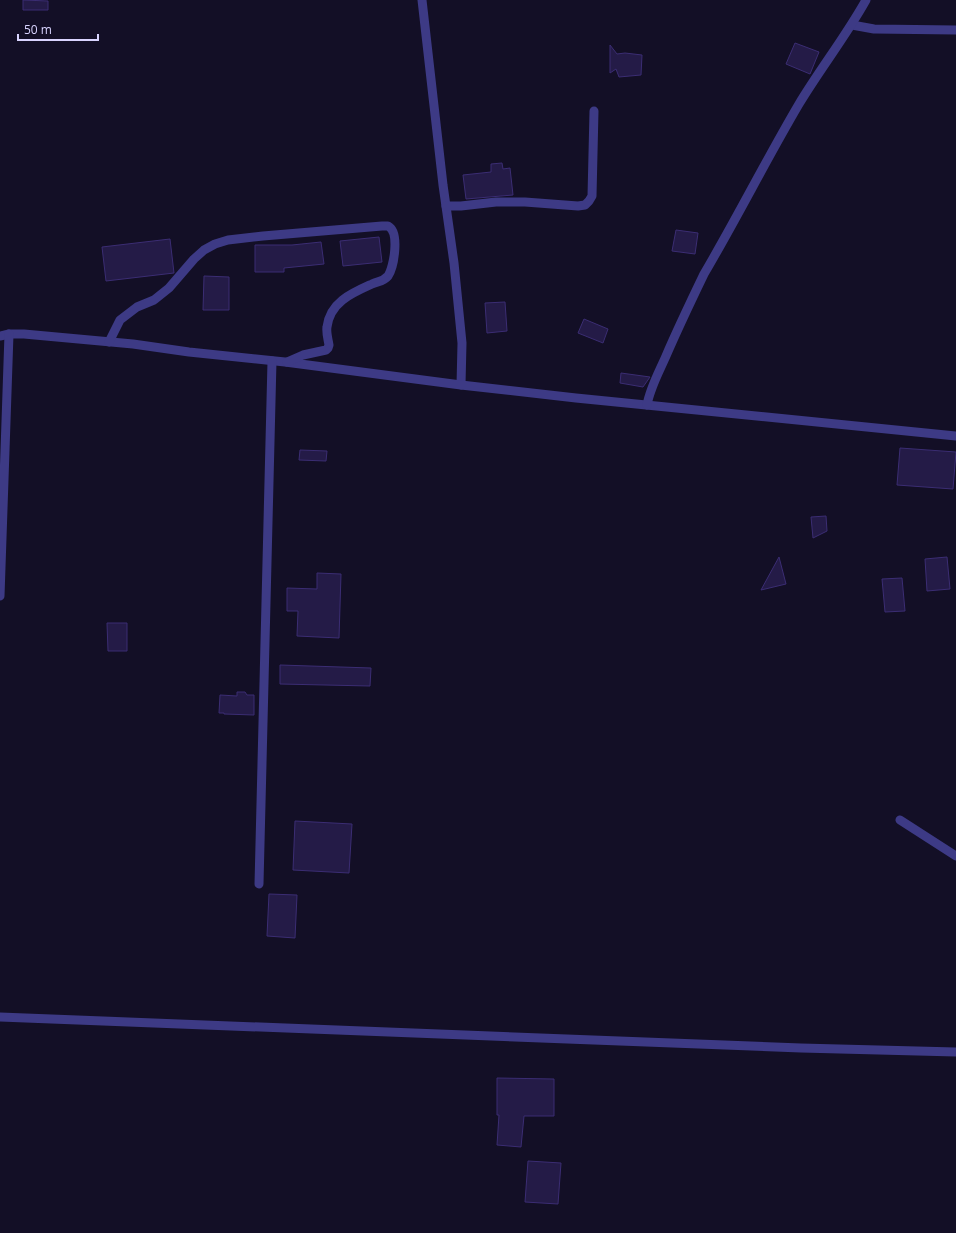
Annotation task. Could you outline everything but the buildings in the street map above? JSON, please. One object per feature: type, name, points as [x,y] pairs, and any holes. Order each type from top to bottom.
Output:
[{"type":"street","points":[[422,0],[454,263],[462,343],[461,385]]},
{"type":"street","points":[[647,405],[649,395],[655,381],[704,274],[799,105],[825,63],[852,25],[866,0]]},
{"type":"street","points":[[852,25],[874,29],[956,30]]},
{"type":"street","points":[[446,206],[496,202],[525,202],[571,206],[585,205],[589,202],[592,196],[594,111]]},
{"type":"street","points":[[108,342],[120,320],[137,307],[154,300],[169,288],[194,259],[204,250],[215,244],[228,240],[263,236],[388,226],[392,230],[394,236],[395,247],[392,264],[388,275],[383,281],[375,282],[347,295],[339,302],[327,326],[329,345],[326,350],[303,355],[285,362]]},
{"type":"street","points":[[0,596],[4,335],[24,334],[108,342],[285,362],[461,385],[956,436]]},
{"type":"street","points":[[259,884],[272,361]]},
{"type":"street","points":[[900,820],[956,856]]},
{"type":"street","points":[[0,1016],[801,1048],[956,1052]]}]
